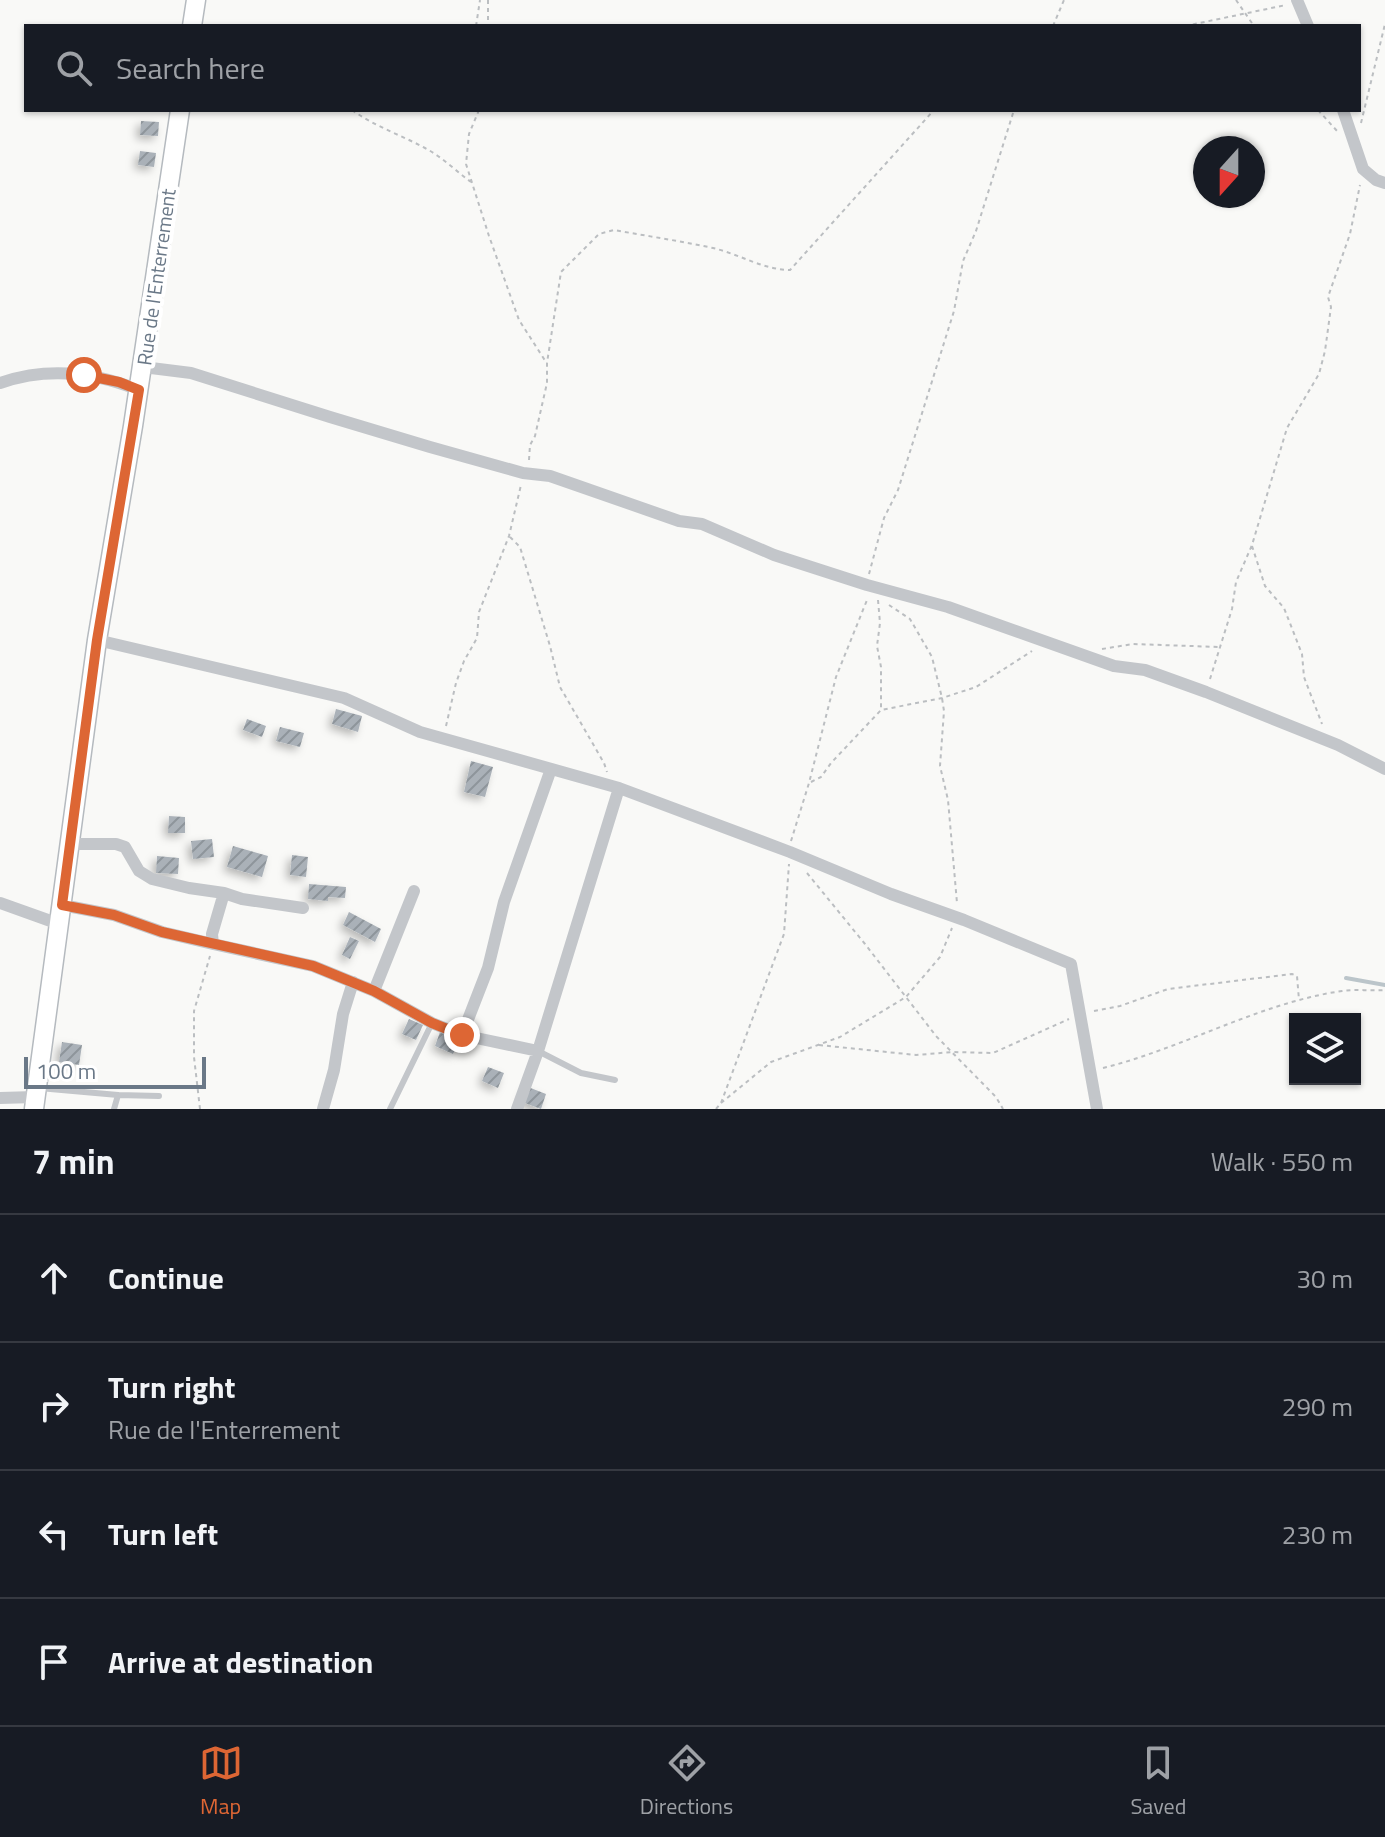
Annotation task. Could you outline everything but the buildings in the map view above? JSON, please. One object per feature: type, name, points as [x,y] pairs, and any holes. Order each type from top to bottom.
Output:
[{"type":"street","points":[[192,24],[196,0]]},
{"type":"street","points":[[1298,1],[1307,24]]},
{"type":"street","name":"Rue de l'Enterrement","points":[[35,1098],[97,640],[143,367],[180,112]]},
{"type":"street","points":[[1344,112],[1363,169],[1385,183]]},
{"type":"street","points":[[143,367],[191,373],[523,473],[550,476],[679,521],[702,524],[774,555],[948,607],[1114,666],[1145,670],[1328,741],[1385,769]]},
{"type":"street","points":[[0,383],[13,378],[65,373],[102,378],[139,390]]},
{"type":"street","points":[[97,640],[344,698],[420,732],[614,787],[790,852],[1071,964],[1097,1109]]},
{"type":"street","points":[[462,1035],[488,968],[504,902],[551,769]]},
{"type":"street","points":[[517,1109],[538,1051],[614,787]]},
{"type":"street","points":[[70,844],[116,844],[125,847],[139,871],[152,879],[242,899],[303,908]]},
{"type":"street","points":[[374,991],[414,891]]},
{"type":"street","points":[[213,944],[212,934],[224,893]]},
{"type":"street","points":[[0,903],[61,914],[102,912],[162,932],[313,966],[374,991],[432,1023],[462,1035],[538,1051]]},
{"type":"street","points":[[323,1109],[353,982]]},
{"type":"street","points":[[0,1098],[35,1098]]},
{"type":"lane","points":[[390,1109],[432,1023]]},
{"type":"lane","points":[[538,1051],[581,1073],[615,1080]]},
{"type":"lane","points":[[114,1109],[118,1095]]},
{"type":"lane","points":[[35,1098],[159,1096]]},
{"type":"path","points":[[476,24],[480,0]]},
{"type":"path","points":[[488,0],[488,24]]},
{"type":"path","points":[[1054,24],[1064,0]]},
{"type":"path","points":[[1236,0],[1253,24]]},
{"type":"path","points":[[1194,24],[1298,1]]},
{"type":"path","points":[[1361,122],[1385,24]]},
{"type":"path","points":[[355,112],[430,150],[472,183]]},
{"type":"path","points":[[478,112],[469,134],[466,164],[519,320],[547,363]]},
{"type":"path","points":[[443,739],[456,683],[477,638],[479,612],[509,536],[530,445],[535,436],[547,383],[547,363],[561,272],[599,234],[614,230],[712,248],[776,270],[790,270],[932,112]]},
{"type":"path","points":[[721,1103],[784,934],[791,841],[836,677],[869,596],[867,585],[884,518],[898,490],[954,311],[963,261],[976,231],[1013,112]]},
{"type":"path","points":[[1206,692],[1232,609],[1236,582],[1252,545],[1287,428],[1319,374],[1331,307],[1328,297],[1350,234],[1363,169]]},
{"type":"path","points":[[509,536],[520,547],[560,687],[604,763],[614,787]]},
{"type":"path","points":[[1252,545],[1265,586],[1284,608],[1298,643],[1304,677],[1328,741]]},
{"type":"path","points":[[867,585],[878,597],[881,710]]},
{"type":"path","points":[[716,1109],[771,1062],[840,1037],[906,997],[940,957],[956,918],[948,800],[940,766],[942,698],[932,657],[925,644],[910,619],[889,605]]},
{"type":"path","points":[[809,783],[821,777],[881,710],[942,698],[976,687],[1046,641]]},
{"type":"path","points":[[1085,654],[1133,644],[1221,647]]},
{"type":"path","points":[[790,852],[936,1036],[996,1097],[1003,1109]]},
{"type":"path","points":[[200,1109],[194,1057],[194,1011],[213,944]]},
{"type":"path","points":[[1091,1071],[1127,1062],[1299,1000],[1344,991],[1385,990]]},
{"type":"waterway","points":[[1346,978],[1385,985]]},
{"type":"route","points":[[84,375],[119,382],[139,390],[97,640],[62,905],[114,915],[162,932],[229,949],[313,966],[374,991],[432,1023],[462,1035]]}]
